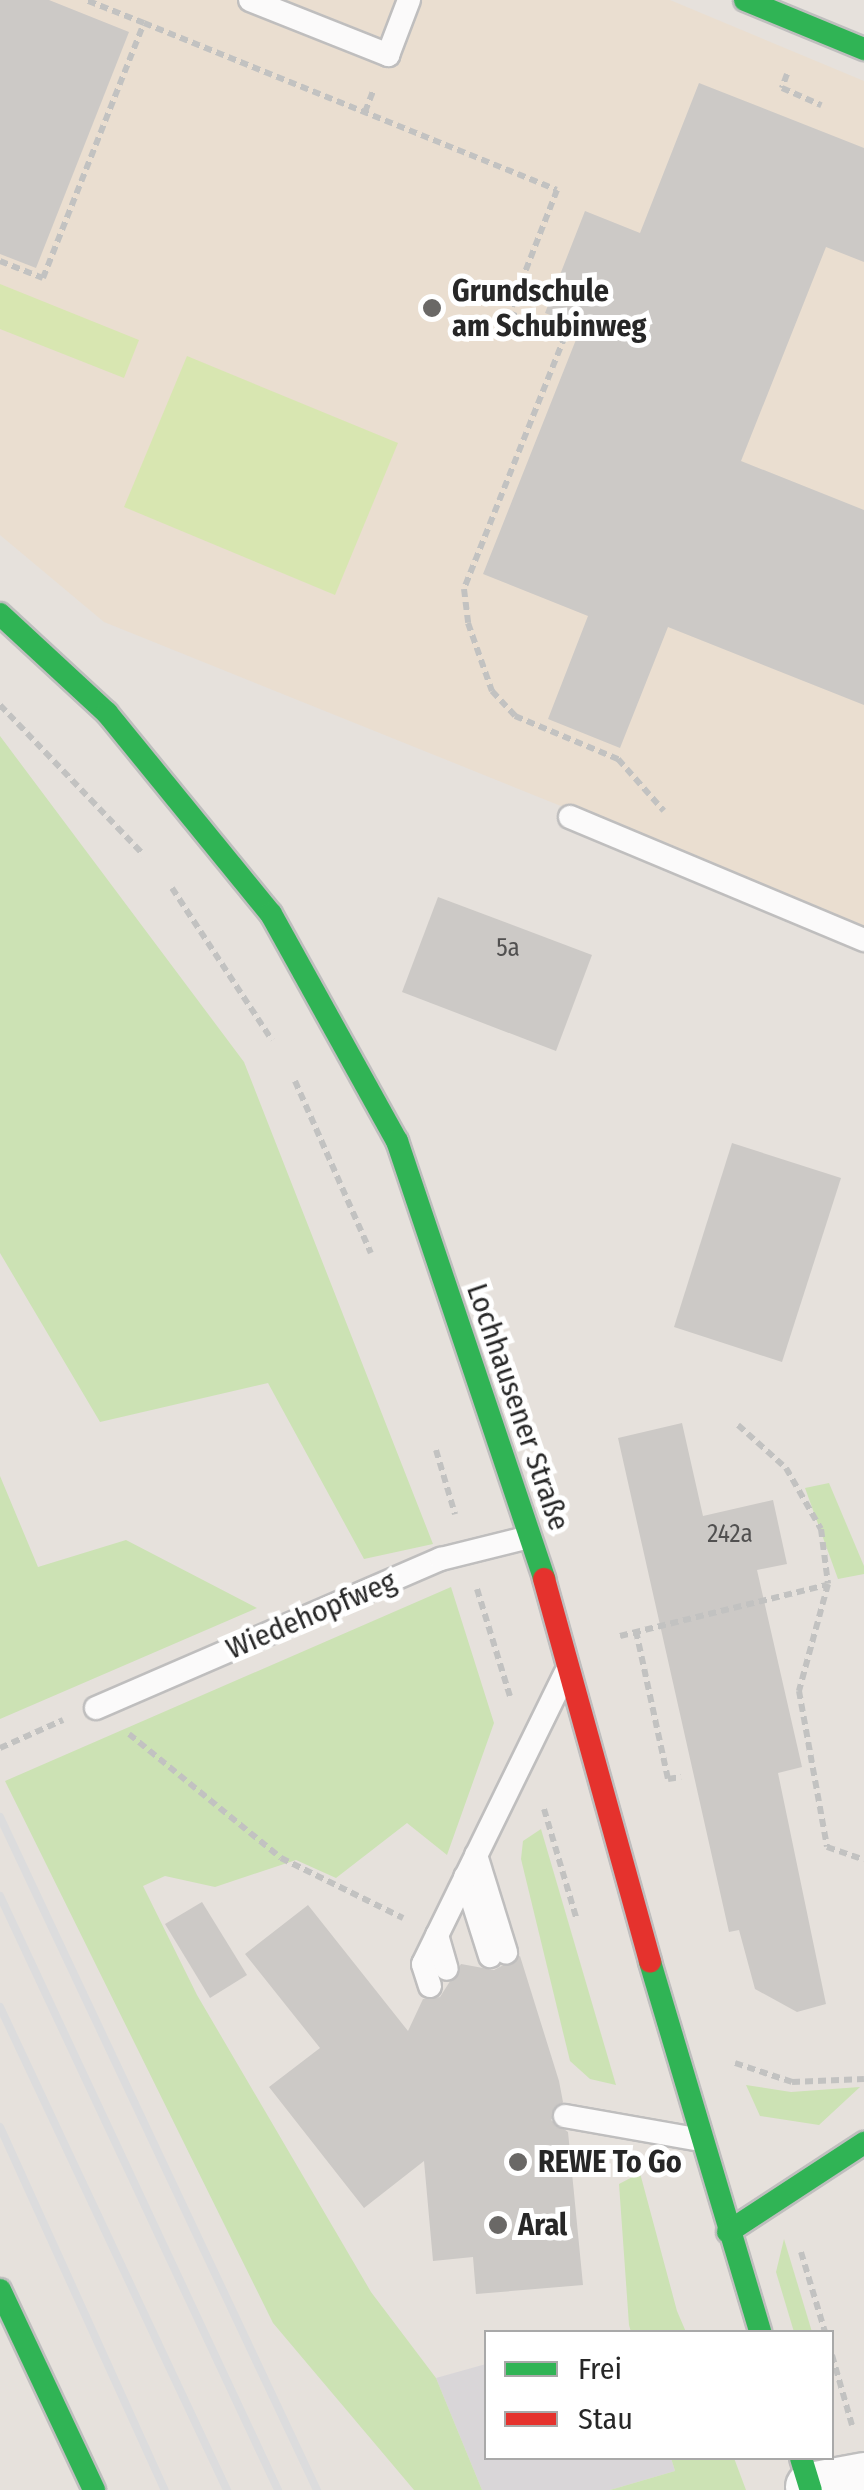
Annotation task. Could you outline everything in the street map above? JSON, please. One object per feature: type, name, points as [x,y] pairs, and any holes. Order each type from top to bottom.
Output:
[{"type":"main road","points":[[745,0],[864,49]]},
{"type":"main road","name":"Lochhausener Straße","points":[[0,614],[107,713],[271,914],[397,1141],[570,1662],[697,2139],[759,2330]]},
{"type":"main road","points":[[728,2232],[864,2143]]},
{"type":"main road","points":[[0,2290],[94,2490]]},
{"type":"street","points":[[807,2478],[860,2457]]},
{"type":"lane","points":[[250,0],[388,55],[409,0]]},
{"type":"lane","points":[[570,817],[864,940]]},
{"type":"lane","name":"Wiedehopfweg","points":[[96,1708],[468,1556],[530,1537]]},
{"type":"lane","points":[[430,1986],[423,1964],[570,1662]]},
{"type":"lane","points":[[465,1877],[498,1954],[476,1855]]},
{"type":"lane","points":[[437,1935],[447,1968]]},
{"type":"lane","points":[[566,2116],[697,2139]]},
{"type":"path","points":[[86,0],[557,190],[509,313],[566,336],[464,589],[468,623],[492,691],[515,716],[618,759],[646,785],[678,838],[676,861]]},
{"type":"path","points":[[0,261],[43,278],[144,23]]},
{"type":"path","points":[[0,705],[156,868]]},
{"type":"path","points":[[168,882],[276,1046]]},
{"type":"path","points":[[287,1063],[377,1266]]},
{"type":"path","points":[[738,1425],[786,1468],[812,1514],[828,1584],[799,1691],[827,1848],[864,1860]]},
{"type":"path","points":[[434,1442],[580,1930]]},
{"type":"path","points":[[680,1777],[668,1779],[633,1632],[828,1584]]},
{"type":"path","points":[[96,1708],[282,1858],[437,1935]]},
{"type":"path","points":[[0,1748],[49,1725]]},
{"type":"path","points":[[726,2055],[746,2074],[792,2082],[864,2079]]},
{"type":"path","points":[[800,2246],[824,2330]]},
{"type":"path","points":[[834,2362],[860,2457]]},
{"type":"shaded area","name":"Grundschule am Schubinweg","points":[[0,0],[670,0],[864,81],[864,928],[104,622],[0,535]]},
{"type":"shaded area","points":[[484,2365],[484,2460],[672,2460],[675,2471],[610,2490],[482,2490],[436,2378]]},
{"type":"green space","points":[[0,284],[139,340],[124,378],[0,329]]},
{"type":"green space","points":[[187,356],[398,443],[335,595],[124,507]]},
{"type":"green space","points":[[0,736],[244,1062],[433,1544],[364,1559],[268,1383],[100,1422],[0,1253]]},
{"type":"green space","points":[[0,1476],[38,1567],[126,1540],[257,1608],[0,1719]]},
{"type":"green space","points":[[829,1483],[864,1574],[838,1579],[805,1488]]},
{"type":"green space","points":[[451,1587],[494,1723],[447,1855],[407,1823],[336,1878],[296,1860],[215,1887],[165,1876],[143,1886],[197,1995],[371,2292],[436,2378],[482,2490],[414,2490],[273,2323],[5,1781]]},
{"type":"green space","points":[[541,1829],[616,2085],[590,2079],[570,2061],[521,1859],[523,1841]]},
{"type":"green space","points":[[746,2085],[791,2092],[860,2087],[819,2125],[760,2116]]},
{"type":"green space","points":[[640,2173],[685,2330],[630,2330],[619,2184]]},
{"type":"green space","points":[[784,2239],[811,2330],[793,2330],[776,2272]]},
{"type":"green space","points":[[672,2460],[735,2460],[746,2490],[610,2490],[675,2471]]},
{"type":"building","points":[[0,0],[49,0],[129,32],[36,268],[0,254]]},
{"type":"building","points":[[699,83],[864,148],[864,262],[826,247],[741,461],[864,510],[864,705],[668,627],[620,748],[548,719],[588,616],[483,574],[581,327],[545,313],[585,211],[640,233]]},
{"type":"building","points":[[438,897],[592,955],[556,1051],[402,992]]},
{"type":"building","points":[[732,1143],[841,1178],[782,1362],[674,1327]]},
{"type":"building","points":[[682,1423],[703,1516],[773,1500],[787,1564],[757,1570],[802,1767],[778,1773],[826,2004],[797,2012],[755,1989],[739,1930],[729,1932],[618,1438]]},
{"type":"building","points":[[202,1902],[247,1975],[210,1998],[165,1924]]},
{"type":"building","points":[[308,1905],[408,2031],[423,1999],[440,1997],[461,1964],[494,1970],[520,1956],[559,2081],[563,2102],[551,2120],[568,2132],[583,2285],[476,2294],[473,2257],[433,2261],[424,2161],[364,2208],[269,2087],[320,2048],[245,1954]]},
{"type":"railway","points":[[0,1817],[317,2490]]},
{"type":"railway","points":[[0,1896],[278,2490]]},
{"type":"railway","points":[[0,2007],[227,2490]]},
{"type":"railway","points":[[0,2127],[165,2490]]},
{"type":"traffic: fast","points":[[745,0],[864,49]]},
{"type":"traffic: fast","points":[[0,614],[107,713],[271,914],[397,1141],[544,1579]]},
{"type":"traffic: fast","points":[[650,1962],[759,2330]]},
{"type":"traffic: fast","points":[[728,2232],[864,2143]]},
{"type":"traffic: fast","points":[[0,2290],[94,2490]]},
{"type":"traffic: fast","points":[[802,2460],[811,2490]]},
{"type":"traffic: jam","points":[[544,1579],[650,1962]]},
{"type":"place","name":"Grundschule am Schubinweg","points":[[432,308]]},
{"type":"place","name":"REWE To Go","points":[[518,2162]]},
{"type":"place","name":"Aral","points":[[498,2225]]}]
